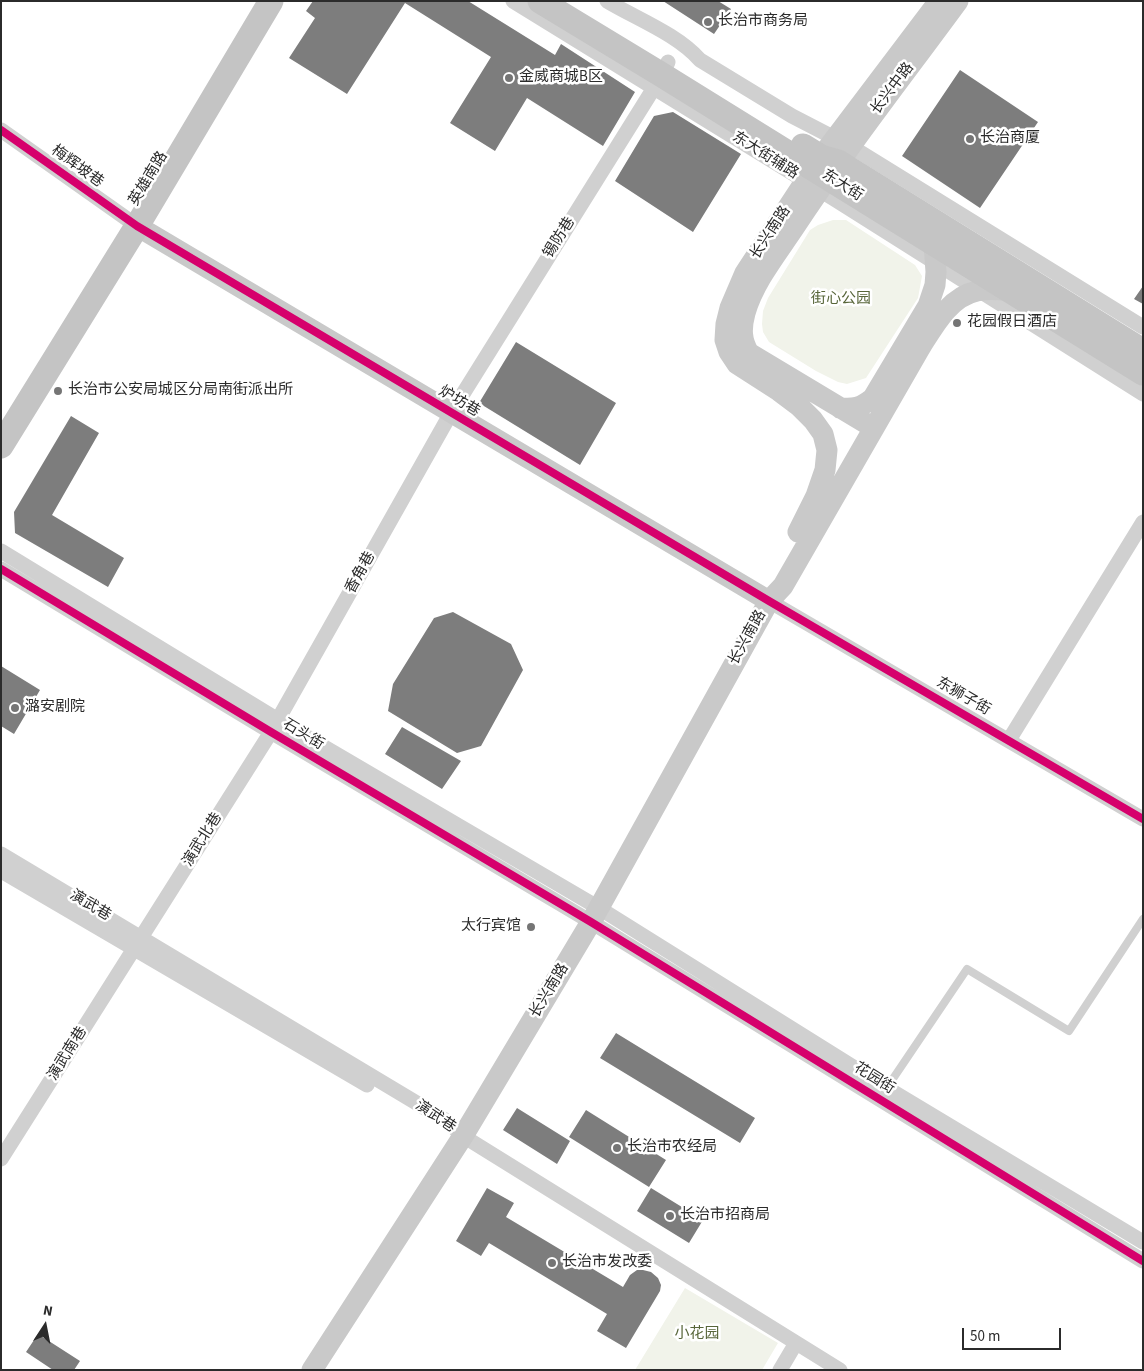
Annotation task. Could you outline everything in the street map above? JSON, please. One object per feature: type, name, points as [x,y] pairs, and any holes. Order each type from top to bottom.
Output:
[{"type":"main road","name":"英雄南路","points":[[1,446],[254,1]]},
{"type":"main road","name":"英雄南路","points":[[1,418],[130,222],[271,1]]},
{"type":"main road","name":"东大街","points":[[540,1],[662,75],[826,165],[1143,351]]},
{"type":"main road","name":"东大街","points":[[569,1],[662,75]]},
{"type":"main road","name":"长兴中路","points":[[826,165],[939,1]]},
{"type":"main road","name":"长兴中路","points":[[826,165],[958,1]]},
{"type":"main road","name":"东大街","points":[[826,165],[935,253],[1008,290],[1143,373]]},
{"type":"main road","name":"长兴南路","points":[[826,165],[760,281],[745,312],[742,337],[744,345],[750,353],[874,428]]},
{"type":"main road","name":"长兴南路","points":[[312,1370],[463,1136],[595,915],[768,601],[774,580],[816,496],[825,470],[828,450],[823,434],[813,420],[799,406],[737,364],[729,352],[725,340],[726,324],[736,292],[745,273],[826,165]]},
{"type":"main road","name":"炉坊巷","points":[[130,222],[768,601]]},
{"type":"main road","points":[[840,408],[852,409],[862,407],[873,398],[928,306],[935,285],[935,253]]},
{"type":"main road","name":"长兴南路","points":[[768,601],[783,586],[940,316],[957,300],[978,290],[1008,290]]},
{"type":"street","points":[[513,1],[662,75]]},
{"type":"street","points":[[607,1],[691,50],[700,60],[792,116],[826,165],[1143,327]]},
{"type":"street","name":"锡防巷","points":[[451,413],[662,75]]},
{"type":"street","name":"梅辉坡巷","points":[[1,130],[130,222]]},
{"type":"street","points":[[935,253],[978,290],[1143,394]]},
{"type":"street","name":"香角巷","points":[[275,726],[451,413]]},
{"type":"street","points":[[1009,740],[1143,522]]},
{"type":"street","name":"石头街","points":[[1,551],[275,726]]},
{"type":"street","name":"石头街","points":[[1,569],[275,726],[595,915]]},
{"type":"street","name":"东狮子街","points":[[768,601],[1143,819]]},
{"type":"street","name":"演武北巷","points":[[138,943],[275,726]]},
{"type":"street","name":"演武巷","points":[[1,854],[138,943],[437,1126],[463,1136],[840,1370]]},
{"type":"street","name":"演武巷","points":[[1,871],[138,943]]},
{"type":"street","name":"花园街","points":[[595,915],[882,1093],[1143,1261]]},
{"type":"street","name":"演武南巷","points":[[1,1159],[138,943]]},
{"type":"street","name":"花园街","points":[[882,1093],[1143,1242]]},
{"type":"street","points":[[780,1370],[796,1344]]},
{"type":"lane","points":[[882,1093],[967,969],[1069,1031],[1143,919]]},
{"type":"green space","name":"街心公园","points":[[833,220],[846,220],[915,265],[922,276],[918,298],[866,378],[847,384],[838,382],[816,371],[769,342],[763,332],[762,324],[763,311],[768,298],[810,230]]},
{"type":"green space","name":"小花园","points":[[685,1288],[778,1343],[762,1370],[635,1370]]},
{"type":"building","points":[[313,1],[468,1],[555,55],[561,44],[635,92],[603,146],[527,98],[495,151],[450,123],[491,57],[405,3],[347,94],[289,58],[315,18],[306,11]]},
{"type":"building","name":"长治市商务局","points":[[663,1],[718,1],[731,9],[714,34]]},
{"type":"building","name":"长治商厦","points":[[960,70],[1038,122],[980,208],[902,156]]},
{"type":"building","points":[[673,112],[741,154],[693,232],[615,181],[654,116]]},
{"type":"building","points":[[1143,286],[1143,304],[1134,299]]},
{"type":"building","points":[[516,342],[616,403],[580,465],[479,403]]},
{"type":"building","points":[[71,416],[99,433],[52,515],[124,558],[108,587],[15,533],[14,512]]},
{"type":"building","points":[[453,612],[511,644],[523,670],[481,746],[457,753],[388,711],[393,684],[434,618]]},
{"type":"building","name":"潞安剧院","points":[[1,666],[40,690],[14,734],[1,726]]},
{"type":"building","points":[[402,727],[461,761],[442,789],[385,754]]},
{"type":"building","points":[[616,1033],[755,1118],[740,1143],[600,1058]]},
{"type":"building","points":[[517,1108],[570,1141],[557,1164],[503,1130]]},
{"type":"building","name":"长治市农经局","points":[[586,1110],[666,1160],[649,1187],[569,1137]]},
{"type":"building","name":"长治市发改委","points":[[487,1188],[514,1203],[506,1217],[623,1287],[630,1275],[637,1270],[651,1272],[658,1278],[661,1285],[660,1291],[626,1348],[597,1331],[607,1314],[489,1243],[481,1256],[456,1241]]},
{"type":"building","name":"长治市招商局","points":[[651,1188],[703,1220],[689,1243],[637,1211]]},
{"type":"building","points":[[38,1334],[80,1361],[74,1370],[53,1370],[26,1352]]},
{"type":"cycle path","points":[[1,130],[137,226],[769,601],[1143,819]]},
{"type":"cycle path","points":[[1,569],[591,922],[1143,1261]]},
{"type":"place","name":"长治市商务局","points":[[708,22]]},
{"type":"place","name":"金威商城B区","points":[[509,78]]},
{"type":"place","name":"长治商厦","points":[[970,139]]},
{"type":"place","name":"花园假日酒店","points":[[957,323]]},
{"type":"place","name":"长治市公安局城区分局南街派出所","points":[[58,391]]},
{"type":"place","name":"潞安剧院","points":[[15,708]]},
{"type":"place","name":"太行宾馆","points":[[531,927]]},
{"type":"place","name":"长治市农经局","points":[[617,1148]]},
{"type":"place","name":"长治市招商局","points":[[670,1216]]},
{"type":"place","name":"长治市发改委","points":[[552,1263]]}]
